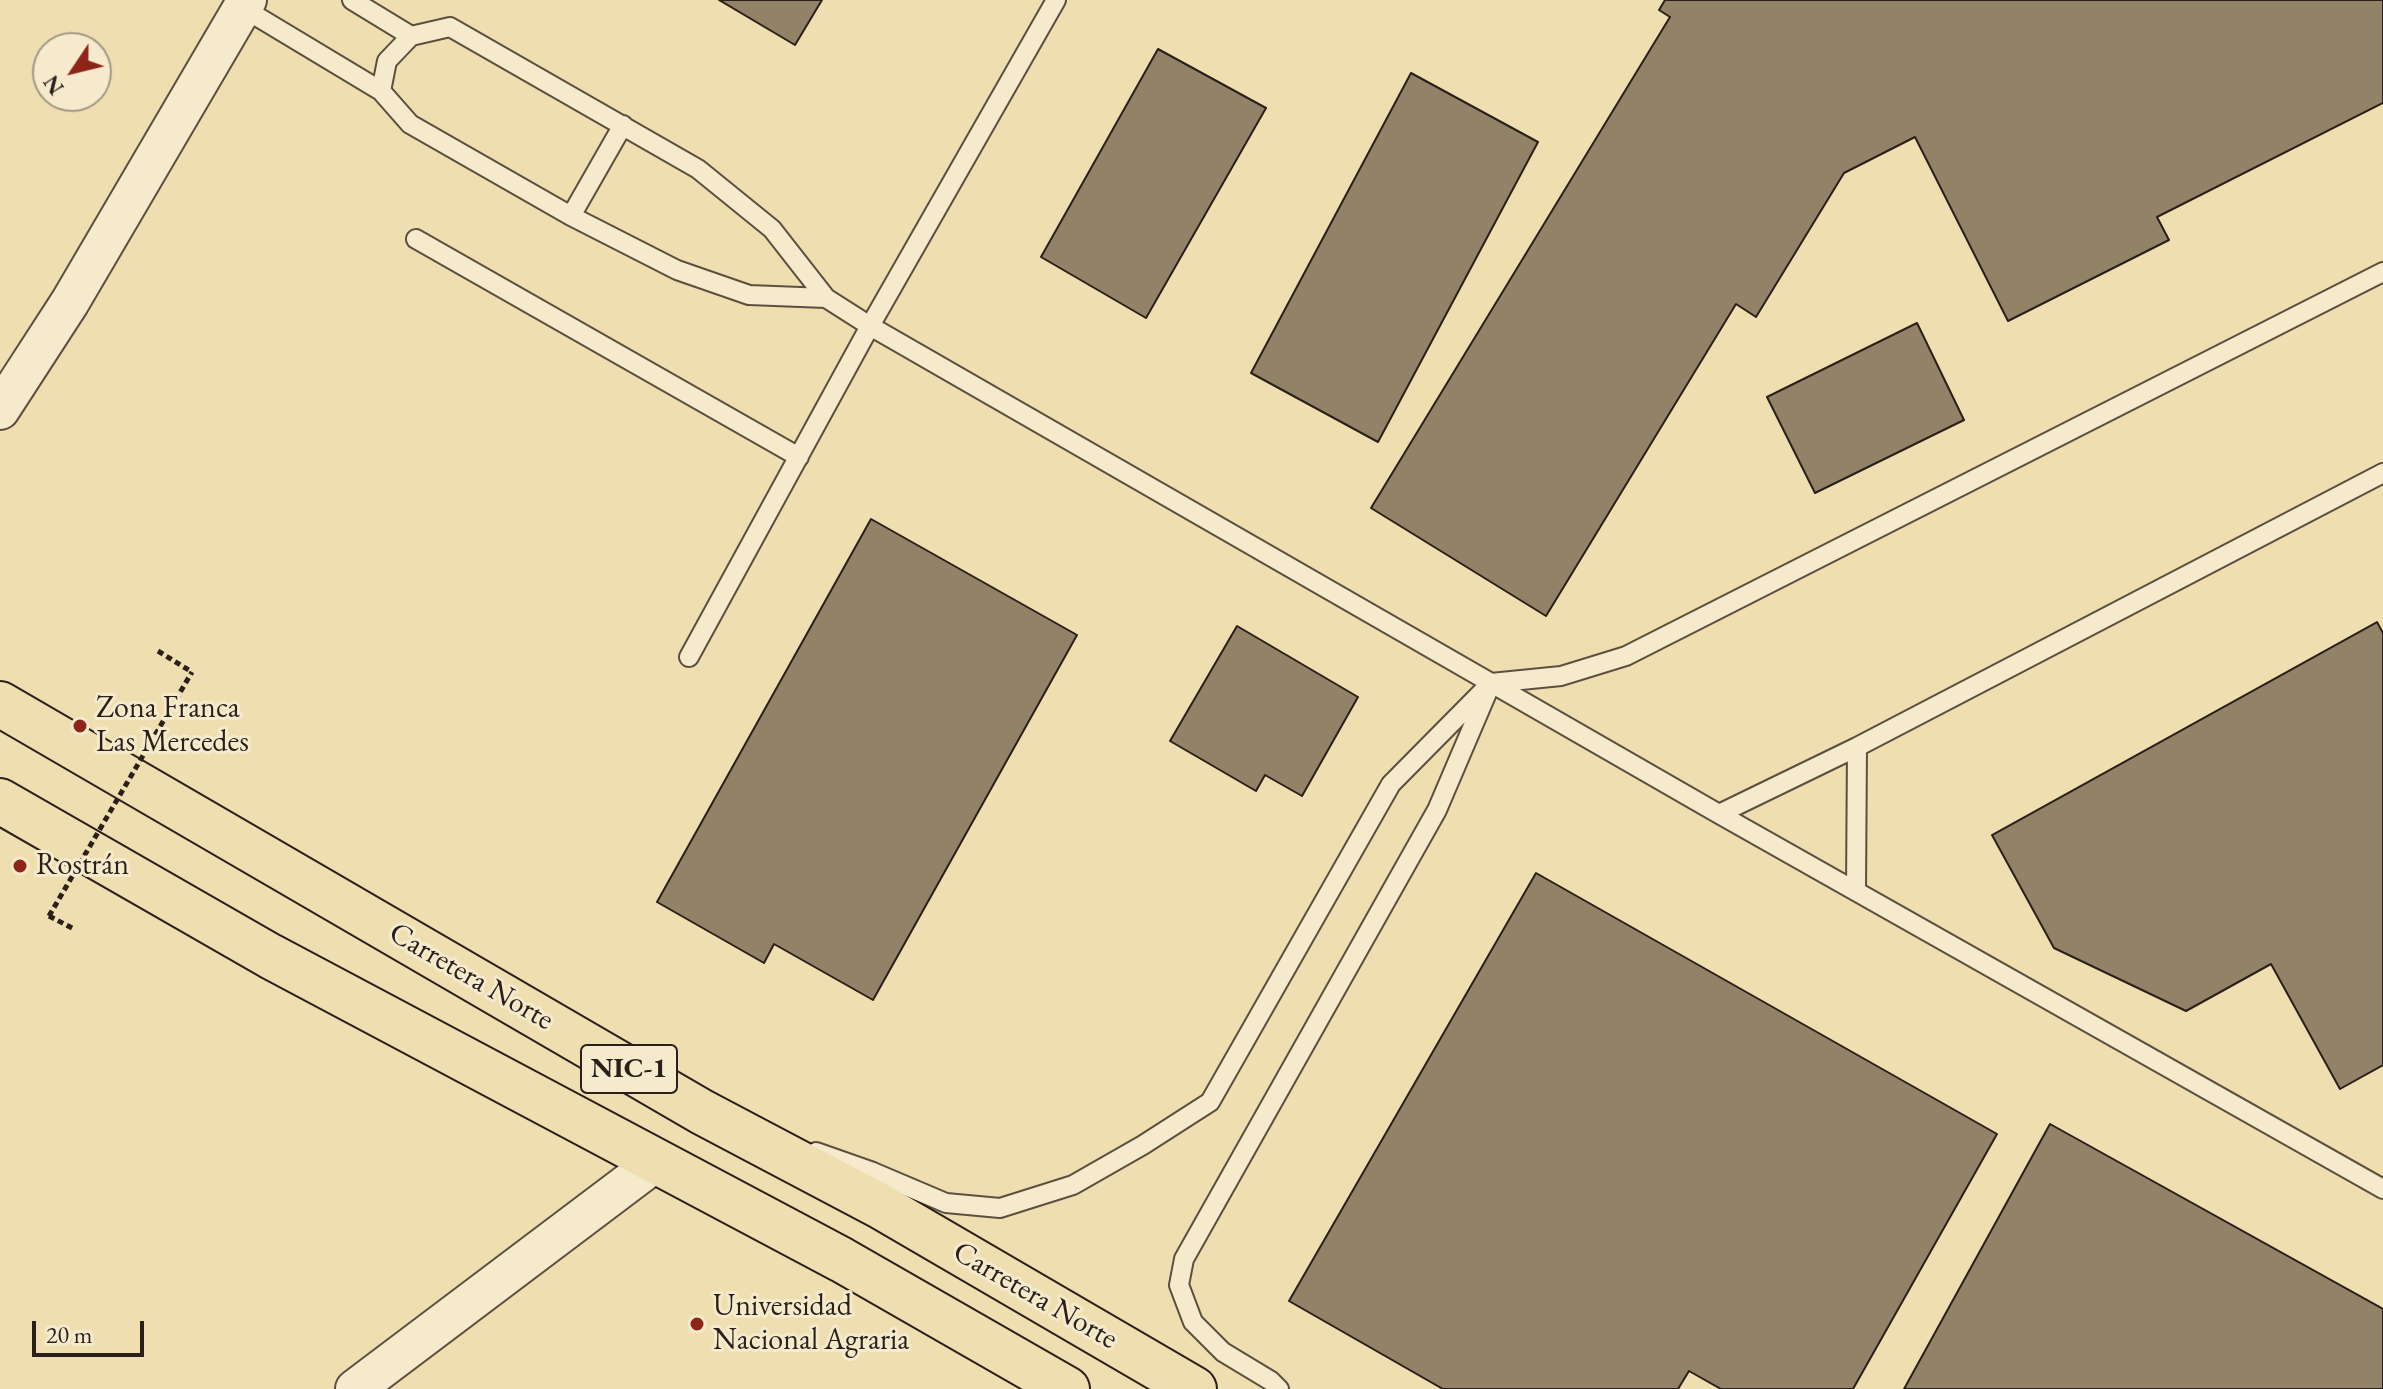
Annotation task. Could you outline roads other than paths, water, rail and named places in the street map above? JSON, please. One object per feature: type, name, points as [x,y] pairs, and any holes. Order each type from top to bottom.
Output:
[{"type":"highway","name":"Carretera Norte","points":[[0,704],[702,1112],[880,1206],[1194,1389]]},
{"type":"highway","name":"NIC-1","points":[[0,801],[270,956],[842,1260],[1067,1389]]},
{"type":"street","points":[[0,410],[70,302],[245,4]]},
{"type":"street","points":[[355,1389],[656,1162]]},
{"type":"lane","points":[[352,0],[411,36]]},
{"type":"lane","points":[[689,657],[870,326],[1056,0]]},
{"type":"lane","points":[[245,4],[381,91],[410,124],[571,216],[677,270],[749,295],[826,298]]},
{"type":"lane","points":[[381,91],[387,61],[411,36],[450,27],[698,169],[772,229],[826,298],[870,326],[1719,814],[2383,1189]]},
{"type":"lane","points":[[571,216],[623,125]]},
{"type":"lane","points":[[416,239],[799,457]]},
{"type":"lane","points":[[702,1112],[873,1172],[946,1203],[1000,1208],[1073,1185],[1210,1102],[1391,784],[1491,683],[1561,676],[1626,656],[2383,272]]},
{"type":"lane","points":[[1719,814],[1857,747],[2383,473]]},
{"type":"lane","points":[[1279,1389],[1223,1352],[1193,1322],[1179,1285],[1184,1259],[1437,810],[1491,683]]},
{"type":"lane","points":[[1856,890],[1857,747]]},
{"type":"place","name":"Zona Franca Las Mercedes","points":[[80,726]]},
{"type":"place","name":"Rostrán","points":[[20,866]]},
{"type":"place","name":"Universidad Nacional Agraria","points":[[697,1324]]}]
